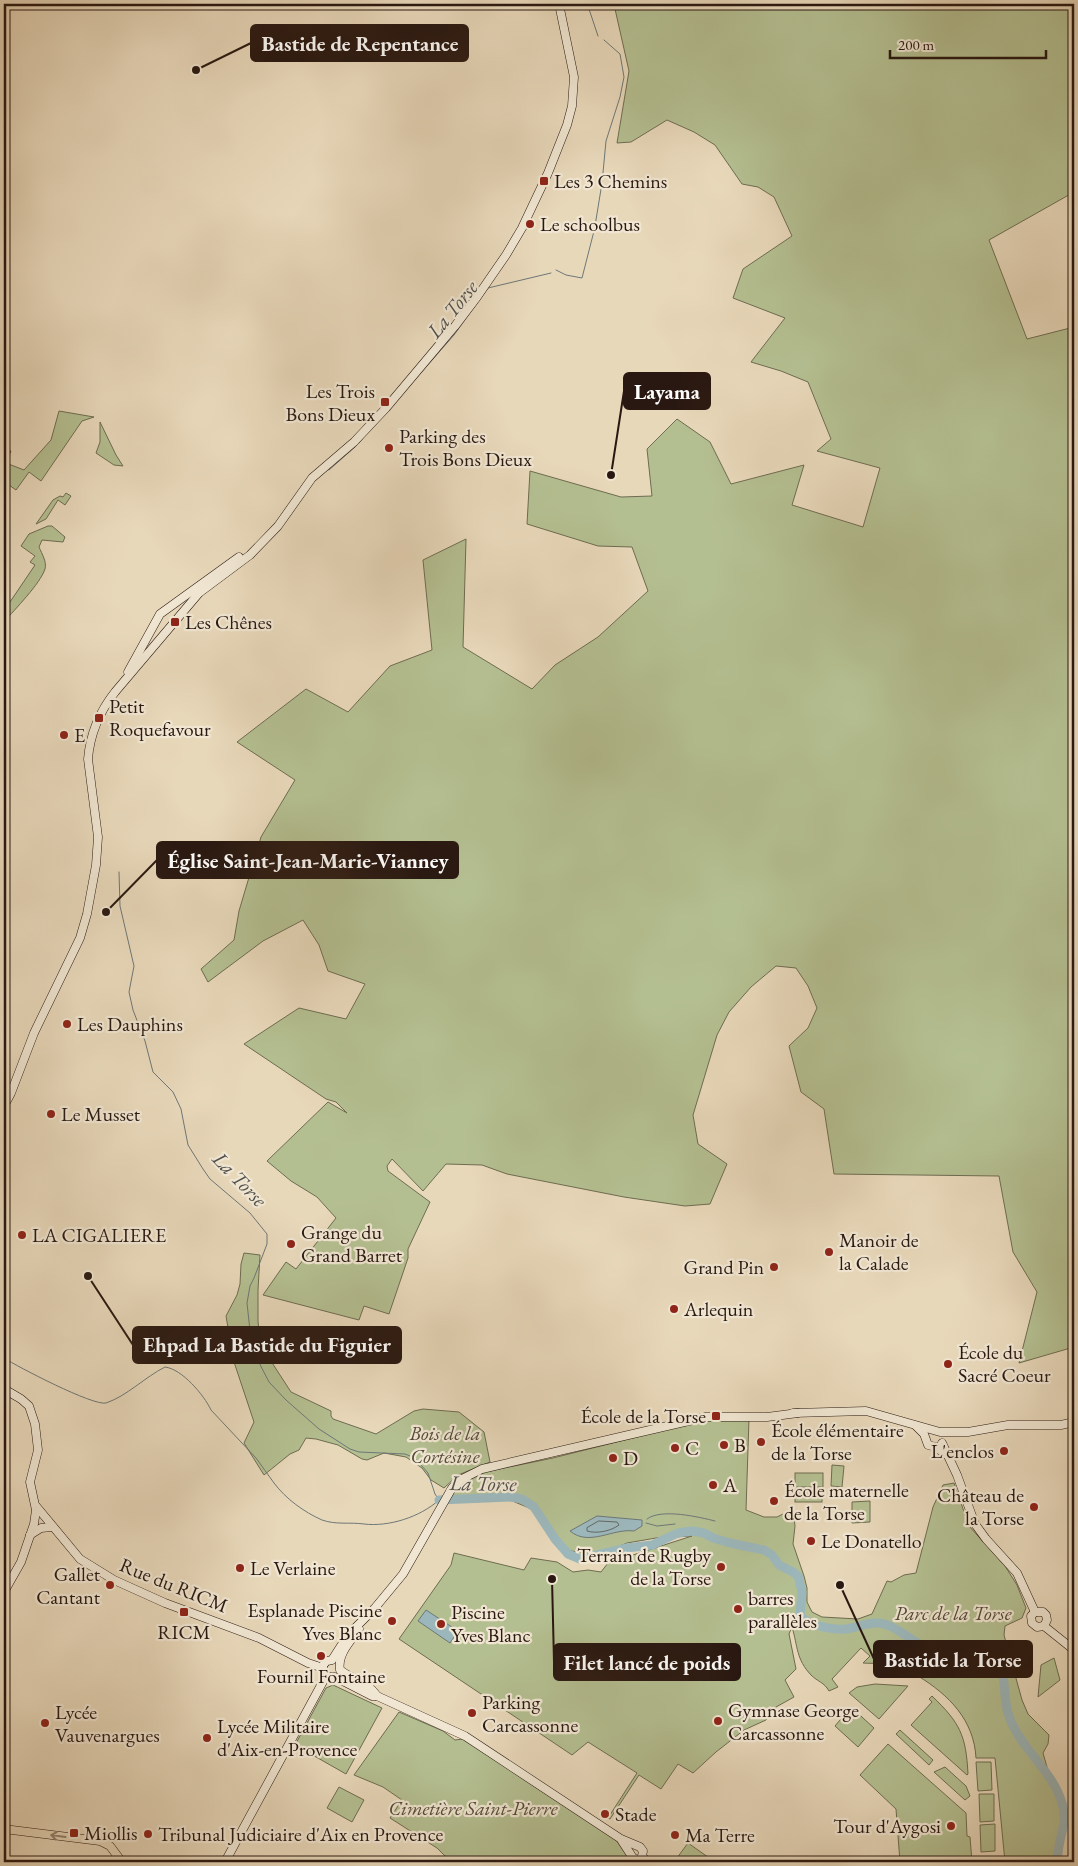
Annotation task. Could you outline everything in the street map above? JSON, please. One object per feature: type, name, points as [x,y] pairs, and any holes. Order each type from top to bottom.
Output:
[{"type":"main road","points":[[4,1106],[14,1087],[47,1004],[80,938],[88,914],[96,868],[98,837],[88,759],[89,747],[104,707],[122,683],[199,593],[250,555],[278,526],[312,478],[363,432],[386,408],[472,304],[506,255],[522,228],[548,173],[567,125],[572,106],[574,86],[572,67],[559,4]]},
{"type":"main road","points":[[122,683],[157,619],[174,604],[256,544],[263,541]]},
{"type":"main road","points":[[174,604],[180,616]]},
{"type":"main road","points":[[142,646],[144,652],[150,652]]},
{"type":"main road","points":[[4,1389],[26,1402],[32,1411],[38,1450],[30,1477],[30,1486],[40,1522],[29,1537],[21,1562],[4,1592]]},
{"type":"main road","points":[[335,1677],[337,1665],[348,1635],[368,1616],[403,1574],[440,1507],[458,1482],[482,1469],[706,1417],[750,1413],[866,1412],[931,1430],[938,1430],[940,1440],[949,1457],[976,1524],[986,1539],[1017,1573],[1035,1612]]},
{"type":"main road","points":[[914,1425],[926,1437],[928,1445],[954,1431],[968,1432],[1008,1425],[1061,1425],[1074,1422]]},
{"type":"main road","points":[[926,1437],[931,1430]]},
{"type":"main road","name":"Rue du RICM","points":[[40,1522],[58,1531],[80,1559],[114,1580],[165,1603],[259,1638],[322,1668]]},
{"type":"main road","points":[[1044,1626],[1048,1620],[1046,1615],[1042,1612],[1035,1612],[1031,1616],[1032,1622],[1037,1627],[1044,1626],[1074,1650]]},
{"type":"main road","points":[[326,1676],[322,1668],[325,1663],[337,1665],[364,1683],[377,1696]]},
{"type":"main road","points":[[326,1676],[335,1677],[372,1696],[377,1696],[465,1736],[621,1839],[633,1850],[633,1858],[643,1860],[642,1849],[633,1850]]},
{"type":"main road","points":[[225,1862],[326,1676]]},
{"type":"main road","points":[[4,1829],[100,1841],[110,1846],[122,1862]]},
{"type":"green space","points":[[641,4],[1074,4],[1074,192],[989,240],[1027,339],[1074,327],[1074,1347],[1019,1363],[1037,1292],[1013,1252],[999,1176],[834,1174],[824,1109],[801,1092],[789,1046],[808,1028],[817,1008],[808,986],[796,968],[776,966],[751,987],[729,1012],[717,1035],[693,1115],[698,1144],[727,1164],[710,1204],[685,1206],[624,1197],[507,1174],[482,1165],[446,1164],[423,1191],[392,1159],[387,1166],[388,1171],[430,1202],[408,1249],[408,1258],[389,1314],[364,1306],[359,1320],[263,1295],[286,1262],[296,1269],[336,1218],[317,1197],[291,1181],[267,1161],[328,1102],[347,1113],[336,1102],[326,1099],[244,1044],[299,1008],[346,1019],[365,984],[328,971],[319,945],[303,920],[263,941],[208,982],[201,969],[234,940],[239,911],[261,837],[295,780],[237,742],[306,689],[348,712],[390,666],[432,650],[423,560],[466,539],[463,647],[532,689],[555,665],[598,637],[648,591],[632,547],[598,546],[527,524],[530,471],[621,497],[652,496],[647,449],[677,419],[710,442],[731,484],[804,465],[792,505],[863,527],[880,468],[817,451],[831,439],[808,382],[751,362],[785,318],[733,298],[743,269],[792,236],[774,197],[758,187],[742,184],[715,145],[694,132],[667,120],[631,142],[617,143],[629,71],[615,9]]},
{"type":"green space","points":[[59,411],[94,417],[82,421],[41,481],[29,472],[16,490],[9,485],[7,487],[4,485],[4,449],[11,451],[6,463],[24,470],[51,440]]},
{"type":"green space","points":[[100,422],[123,466],[114,465],[96,453],[100,442]]},
{"type":"green space","points":[[66,493],[71,496],[65,505],[58,500],[46,519],[36,524],[53,500],[60,496],[63,497]]},
{"type":"green space","points":[[52,526],[65,537],[63,542],[42,540],[39,547],[44,558],[45,569],[33,589],[4,622],[5,599],[10,602],[35,565],[30,562],[35,556],[21,546],[29,534]]},
{"type":"green space","name":"Bois de la Cortésine","points":[[244,1253],[260,1255],[258,1290],[259,1332],[267,1355],[291,1392],[331,1411],[333,1419],[376,1434],[414,1411],[423,1409],[459,1412],[484,1432],[490,1462],[458,1475],[444,1488],[431,1480],[422,1468],[406,1457],[384,1453],[367,1460],[338,1445],[306,1438],[299,1450],[290,1454],[264,1475],[244,1443],[254,1422],[234,1362],[226,1316],[237,1295]]},
{"type":"green space","name":"Parc de la Torse","points":[[708,1419],[749,1419],[746,1510],[764,1517],[777,1517],[793,1509],[795,1526],[793,1544],[807,1588],[807,1602],[812,1612],[822,1617],[858,1619],[872,1614],[887,1581],[891,1582],[904,1575],[916,1573],[933,1507],[943,1485],[954,1483],[969,1526],[1005,1566],[1017,1585],[1026,1608],[1022,1618],[1005,1626],[1004,1635],[1022,1700],[1028,1714],[1049,1735],[1048,1744],[1043,1753],[1051,1781],[1068,1819],[1064,1835],[1057,1846],[1056,1862],[1005,1862],[995,1758],[976,1758],[974,1744],[965,1720],[940,1691],[901,1666],[863,1663],[870,1656],[861,1648],[832,1679],[838,1687],[829,1691],[811,1675],[803,1664],[792,1627],[789,1634],[796,1669],[785,1680],[794,1697],[776,1707],[766,1720],[744,1730],[693,1773],[678,1764],[661,1789],[639,1775],[610,1819],[608,1818],[637,1773],[588,1742],[572,1755],[399,1639],[451,1565],[454,1553],[524,1570],[531,1558],[557,1562],[573,1572],[588,1570],[601,1572],[608,1563],[692,1536],[656,1538],[627,1543],[596,1556],[562,1549],[541,1513],[510,1500],[446,1501],[463,1483],[485,1472],[553,1458]]},
{"type":"green space","points":[[832,1465],[844,1466],[842,1487],[831,1486]]},
{"type":"green space","points":[[795,1473],[823,1473],[823,1487],[795,1487]]},
{"type":"green space","points":[[795,1489],[822,1489],[822,1502],[795,1502]]},
{"type":"green space","points":[[870,1501],[870,1522],[852,1523],[852,1502]]},
{"type":"green space","points":[[1054,1658],[1060,1680],[1038,1697],[1041,1665]]},
{"type":"green space","points":[[875,1684],[908,1686],[879,1719],[849,1693],[857,1687]]},
{"type":"green space","points":[[333,1685],[382,1708],[346,1774],[295,1745],[326,1688]]},
{"type":"green space","points":[[932,1696],[949,1714],[960,1730],[967,1761],[967,1775],[911,1725],[932,1702],[929,1699]]},
{"type":"green space","points":[[851,1707],[874,1728],[858,1747],[835,1726]]},
{"type":"green space","name":"Cimetière Saint-Pierre","points":[[399,1712],[443,1731],[455,1740],[463,1739],[616,1840],[631,1862],[455,1862],[445,1856],[437,1848],[390,1818],[402,1800],[383,1787],[354,1775]]},
{"type":"green space","points":[[900,1730],[933,1760],[929,1765],[896,1734]]},
{"type":"green space","points":[[888,1744],[966,1813],[967,1836],[970,1837],[972,1862],[900,1862],[896,1809],[860,1775]]},
{"type":"green space","points":[[976,1762],[991,1762],[992,1790],[978,1791]]},
{"type":"green space","points":[[945,1767],[966,1786],[970,1796],[965,1800],[934,1772]]},
{"type":"green space","points":[[339,1787],[364,1800],[352,1822],[327,1808]]},
{"type":"green space","points":[[979,1794],[994,1794],[994,1821],[980,1822]]},
{"type":"green space","points":[[995,1824],[995,1851],[981,1852],[980,1825]]},
{"type":"green space","points":[[688,1843],[715,1862],[674,1862]]},
{"type":"water","points":[[597,1516],[642,1520],[642,1526],[634,1531],[593,1537],[577,1535],[570,1531]]},
{"type":"water","points":[[426,1610],[458,1631],[450,1643],[418,1621]]},
{"type":"waterway","points":[[583,4],[589,9],[598,36]]},
{"type":"waterway","points":[[595,226],[606,141],[620,97],[624,77],[620,54],[604,40]]},
{"type":"waterway","points":[[556,270],[566,275],[582,278],[594,231]]},
{"type":"waterway","name":"La Torse","points":[[398,399],[454,335],[488,288],[551,273]]},
{"type":"waterway","name":"La Torse","points":[[381,419],[385,414]]},
{"type":"waterway","name":"La Torse","points":[[359,443],[369,431]]},
{"type":"waterway","name":"La Torse","points":[[329,470],[355,447]]},
{"type":"waterway","name":"La Torse","points":[[4,1358],[72,1392],[98,1402],[106,1403],[121,1396],[165,1367],[178,1372],[198,1390],[211,1410],[256,1458],[284,1494],[302,1509],[327,1522],[384,1524],[414,1516],[439,1500],[428,1473],[415,1458],[405,1454],[359,1452],[350,1449],[319,1429],[269,1382],[252,1349],[247,1303],[250,1286],[267,1244],[267,1234],[250,1213],[210,1179],[188,1145],[181,1109],[173,1092],[153,1072],[129,992],[134,966],[120,906],[119,872]]},
{"type":"waterway","name":"La Torse","points":[[439,1500],[511,1497],[522,1499],[534,1507],[555,1539],[568,1554],[580,1559],[627,1548],[652,1545],[678,1533],[692,1531],[704,1533],[730,1543],[764,1550],[772,1555],[779,1565],[798,1576],[802,1592],[800,1615],[809,1623],[830,1629],[849,1628],[870,1623],[886,1624],[931,1651],[946,1653],[982,1650],[995,1655],[999,1659],[1003,1673],[1006,1707],[1013,1725],[1019,1737],[1051,1779],[1062,1803],[1064,1819],[1058,1862]]},
{"type":"waterway","points":[[647,1519],[661,1514],[670,1514],[715,1521]]},
{"type":"waterway","points":[[646,1523],[657,1526],[675,1524]]},
{"type":"place","name":"Bastide de Repentance","points":[[196,70]]},
{"type":"place","name":"Les 3 Chemins","points":[[544,181]]},
{"type":"place","name":"Le schoolbus","points":[[530,224]]},
{"type":"place","name":"Les Trois Bons Dieux","points":[[385,402]]},
{"type":"place","name":"Parking des Trois Bons Dieux","points":[[389,448]]},
{"type":"place","name":"Layama","points":[[611,475]]},
{"type":"place","name":"Les Chênes","points":[[175,622]]},
{"type":"place","name":"Petit Roquefavour","points":[[99,718]]},
{"type":"place","name":"E","points":[[64,735]]},
{"type":"place","name":"Église Saint-Jean-Marie-Vianney","points":[[106,912]]},
{"type":"place","name":"Les Dauphins","points":[[67,1024]]},
{"type":"place","name":"Le Musset","points":[[51,1114]]},
{"type":"place","name":"LA CIGALIERE","points":[[22,1235]]},
{"type":"place","name":"Grange du Grand Barret","points":[[291,1244]]},
{"type":"place","name":"Manoir de la Calade","points":[[829,1252]]},
{"type":"place","name":"Grand Pin","points":[[774,1267]]},
{"type":"place","name":"Ehpad La Bastide du Figuier","points":[[88,1276]]},
{"type":"place","name":"Arlequin","points":[[674,1309]]},
{"type":"place","name":"École du Sacré Coeur","points":[[948,1364]]},
{"type":"place","name":"École de la Torse","points":[[716,1416]]},
{"type":"place","name":"École élémentaire de la Torse","points":[[761,1442]]},
{"type":"place","name":"B","points":[[724,1445]]},
{"type":"place","name":"C","points":[[675,1448]]},
{"type":"place","name":"L'enclos","points":[[1004,1451]]},
{"type":"place","name":"D","points":[[613,1458]]},
{"type":"place","name":"A","points":[[713,1485]]},
{"type":"place","name":"École maternelle de la Torse","points":[[774,1501]]},
{"type":"place","name":"Château de la Torse","points":[[1034,1507]]},
{"type":"place","name":"Le Donatello","points":[[811,1541]]},
{"type":"place","name":"Terrain de Rugby de la Torse","points":[[721,1567]]},
{"type":"place","name":"Le Verlaine","points":[[240,1568]]},
{"type":"place","name":"Filet lancé de poids","points":[[552,1579]]},
{"type":"place","name":"Gallet Cantant","points":[[110,1585]]},
{"type":"place","name":"Bastide la Torse","points":[[840,1585]]},
{"type":"place","name":"barres parallèles","points":[[738,1609]]},
{"type":"place","name":"RICM","points":[[184,1612]]},
{"type":"place","name":"Esplanade Piscine Yves Blanc","points":[[392,1621]]},
{"type":"place","name":"Piscine Yves Blanc","points":[[441,1624]]},
{"type":"place","name":"Fournil Fontaine","points":[[321,1656]]},
{"type":"place","name":"Parking Carcassonne","points":[[472,1713]]},
{"type":"place","name":"Gymnase George Carcassonne","points":[[718,1721]]},
{"type":"place","name":"Lycée Vauvenargues","points":[[45,1723]]},
{"type":"place","name":"Lycée Militaire d'Aix-en-Provence","points":[[207,1738]]},
{"type":"place","name":"Stade","points":[[605,1814]]},
{"type":"place","name":"Tour d'Aygosi","points":[[951,1826]]},
{"type":"place","name":"Miollis","points":[[74,1833]]},
{"type":"place","name":"Tribunal Judiciaire d'Aix en Provence","points":[[148,1834]]},
{"type":"place","name":"Ma Terre","points":[[675,1835]]}]
